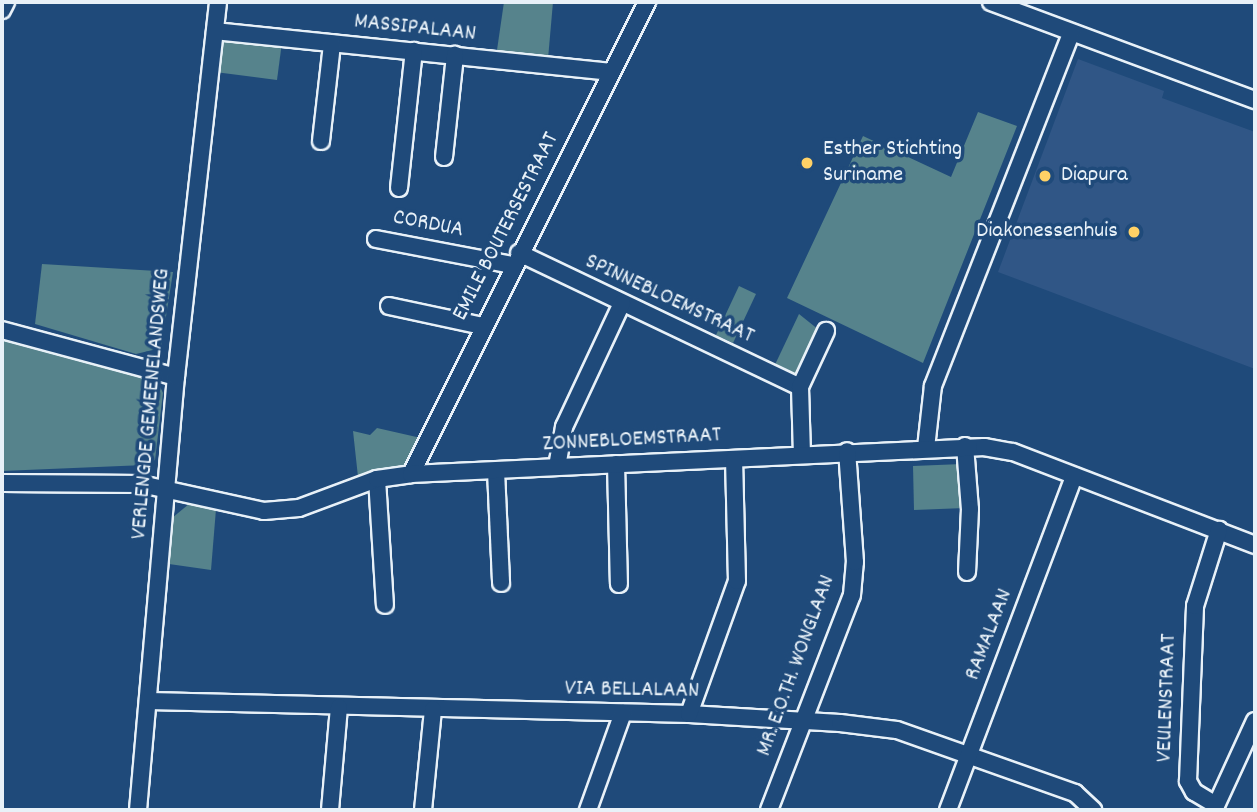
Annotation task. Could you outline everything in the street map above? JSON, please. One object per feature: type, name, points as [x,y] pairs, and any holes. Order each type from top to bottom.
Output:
[{"type":"street","points":[[2,10],[5,2]]},
{"type":"street","name":"VERLENGDE GEMEENELANDSWEG","points":[[138,810],[176,377],[218,2]]},
{"type":"street","name":"EMILE BOUTERSESTRAAT","points":[[411,474],[515,259],[647,2]]},
{"type":"street","points":[[991,2],[1071,33],[1253,93]]},
{"type":"street","name":"MASSIPALAAN","points":[[215,31],[611,72]]},
{"type":"street","points":[[926,448],[933,386],[1071,33]]},
{"type":"street","points":[[321,141],[332,44]]},
{"type":"street","points":[[399,188],[414,51]]},
{"type":"street","points":[[444,157],[455,55]]},
{"type":"street","name":"CORDUA","points":[[376,239],[515,259]]},
{"type":"street","name":"SPINNEBLOEMSTRAAT","points":[[515,259],[622,303],[800,387]]},
{"type":"street","points":[[557,467],[564,427],[622,303]]},
{"type":"street","points":[[389,306],[482,326]]},
{"type":"street","points":[[2,330],[176,377]]},
{"type":"street","points":[[802,455],[800,387],[826,331]]},
{"type":"street","points":[[965,446],[970,509],[967,572]]},
{"type":"street","name":"ZONNEBLOEMSTRAAT","points":[[2,483],[77,481],[165,489],[264,511],[299,508],[377,479],[411,474],[965,446],[1013,452],[1255,545]]},
{"type":"street","name":"MR. E.O.TH. WONGLAAN","points":[[769,810],[855,580],[847,451]]},
{"type":"street","points":[[689,714],[737,581],[734,459]]},
{"type":"street","points":[[616,464],[619,584]]},
{"type":"street","points":[[496,471],[501,583]]},
{"type":"street","name":"RAMALAAN","points":[[948,810],[1074,476]]},
{"type":"street","points":[[377,479],[385,605]]},
{"type":"street","name":"VEULENSTRAAT","points":[[1219,530],[1195,606],[1188,781],[1194,792],[1215,808],[1255,721]]},
{"type":"street","name":"VIA BELLALAAN","points":[[149,701],[689,714],[897,730],[1075,793],[1093,810]]},
{"type":"street","points":[[330,810],[339,707]]},
{"type":"street","points":[[423,810],[433,709]]},
{"type":"street","points":[[588,810],[623,713]]},
{"type":"shaded area","name":"Diakonessenhuis","points":[[1078,59],[1164,91],[1162,98],[1255,132],[1255,369],[998,272]]},
{"type":"green space","points":[[504,2],[553,2],[548,59],[497,50]]},
{"type":"green space","points":[[220,35],[282,42],[277,80],[215,72]]},
{"type":"green space","points":[[978,112],[1017,126],[923,363],[787,298],[863,136],[951,177]]},
{"type":"green space","points":[[42,264],[173,272],[161,348],[136,354],[35,324]]},
{"type":"green space","points":[[739,286],[756,294],[733,343],[716,335]]},
{"type":"green space","points":[[799,314],[819,330],[800,379],[772,371]]},
{"type":"green space","points":[[2,335],[156,378],[163,393],[155,460],[145,465],[2,471]]},
{"type":"green space","points":[[377,428],[421,438],[403,468],[358,477],[353,431],[370,435]]},
{"type":"green space","points":[[962,464],[965,508],[914,510],[913,466]]},
{"type":"green space","points":[[189,504],[216,509],[211,570],[169,564],[172,518]]},
{"type":"place","name":"Esther Stichting Suriname","points":[[807,163]]},
{"type":"place","name":"Diapura","points":[[1045,176]]},
{"type":"place","name":"Diakonessenhuis","points":[[1134,232]]}]
